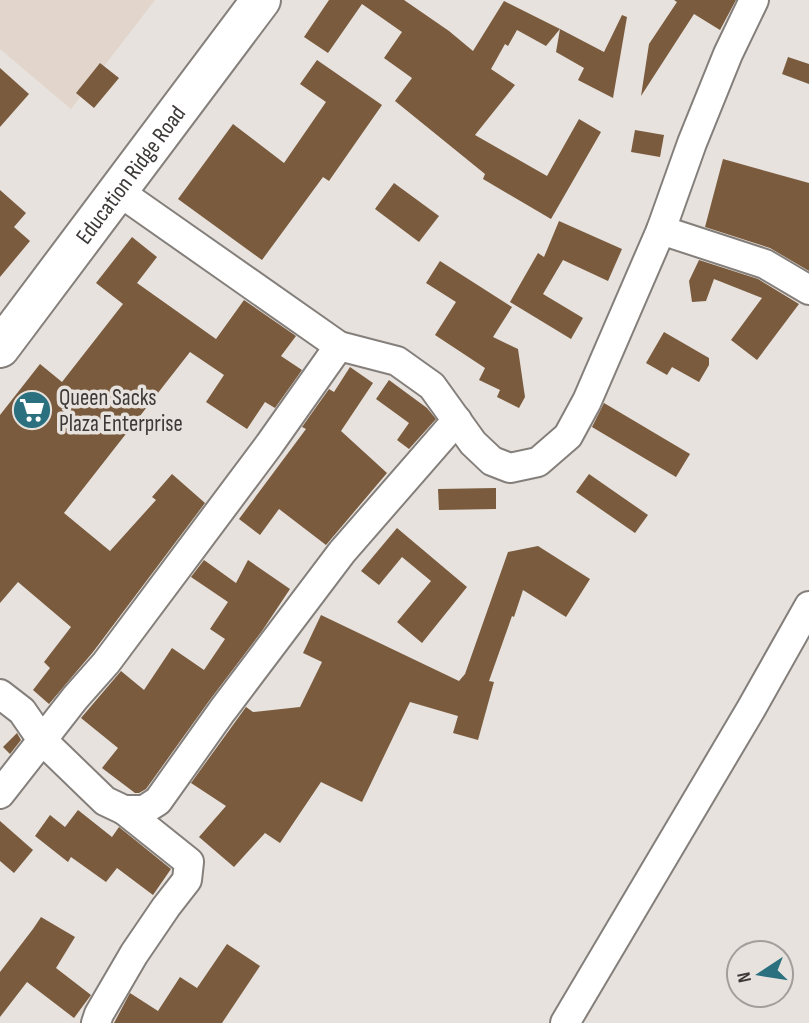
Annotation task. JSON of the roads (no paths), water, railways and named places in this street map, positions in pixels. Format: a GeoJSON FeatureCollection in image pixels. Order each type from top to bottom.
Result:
{"type":"FeatureCollection","features":[{"type":"Feature","properties":{"kind":"main road","name":"Education Ridge Road"},"geometry":{"type":"LineString","coordinates":[[0,348],[261,0]]}},
{"type":"Feature","properties":{"kind":"street"},"geometry":{"type":"LineString","coordinates":[[118,191],[339,346],[397,361],[432,386],[473,443],[492,461],[510,468],[538,462],[568,436],[587,401],[661,230],[728,54],[754,0]]}},
{"type":"Feature","properties":{"kind":"street"},"geometry":{"type":"LineString","coordinates":[[661,230],[765,264],[809,290]]}},
{"type":"Feature","properties":{"kind":"street"},"geometry":{"type":"LineString","coordinates":[[0,794],[114,652],[269,445],[339,346]]}},
{"type":"Feature","properties":{"kind":"street"},"geometry":{"type":"LineString","coordinates":[[124,810],[144,810],[158,801],[342,552],[457,421]]}},
{"type":"Feature","properties":{"kind":"street"},"geometry":{"type":"LineString","coordinates":[[565,1023],[809,606]]}},
{"type":"Feature","properties":{"kind":"street"},"geometry":{"type":"LineString","coordinates":[[0,694],[22,711],[42,740],[105,801],[124,810],[189,862],[187,880],[134,954],[96,1023]]}},
{"type":"Feature","properties":{"kind":"place","name":"Queen Sacks Plaza Enterprise"},"geometry":{"type":"Point","coordinates":[32,410]}}]}
